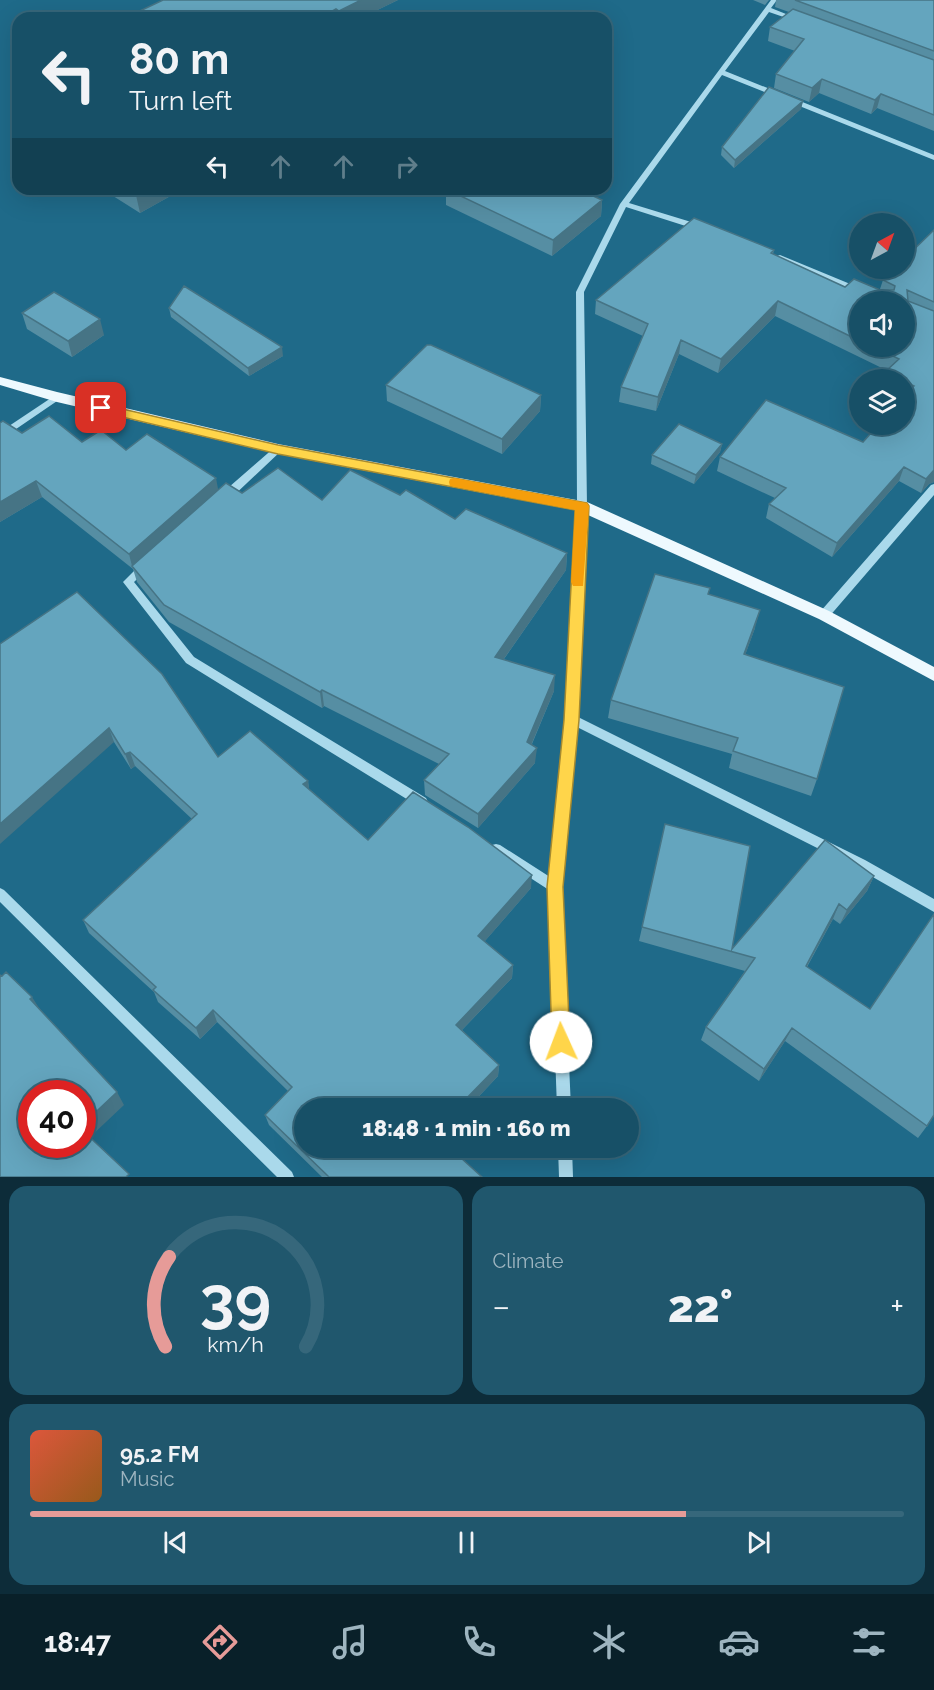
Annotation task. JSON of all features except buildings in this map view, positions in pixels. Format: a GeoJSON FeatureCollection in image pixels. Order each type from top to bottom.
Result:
{"type":"FeatureCollection","features":[{"type":"Feature","properties":{"kind":"main road"},"geometry":{"type":"LineString","coordinates":[[0,381],[57,397],[278,449],[582,506],[824,615],[934,675]]}},
{"type":"Feature","properties":{"kind":"street"},"geometry":{"type":"LineString","coordinates":[[564,1098],[555,887],[572,720],[582,506],[580,292],[624,204],[723,73],[774,0]]}},
{"type":"Feature","properties":{"kind":"street"},"geometry":{"type":"LineString","coordinates":[[767,9],[812,26]]}},
{"type":"Feature","properties":{"kind":"street"},"geometry":{"type":"LineString","coordinates":[[723,73],[934,158]]}},
{"type":"Feature","properties":{"kind":"street"},"geometry":{"type":"LineString","coordinates":[[624,204],[703,229]]}},
{"type":"Feature","properties":{"kind":"street"},"geometry":{"type":"LineString","coordinates":[[770,254],[859,291]]}},
{"type":"Feature","properties":{"kind":"street"},"geometry":{"type":"LineString","coordinates":[[0,437],[57,397]]}},
{"type":"Feature","properties":{"kind":"street"},"geometry":{"type":"LineString","coordinates":[[216,504],[278,449]]}},
{"type":"Feature","properties":{"kind":"street"},"geometry":{"type":"LineString","coordinates":[[824,615],[934,488]]}},
{"type":"Feature","properties":{"kind":"street"},"geometry":{"type":"LineString","coordinates":[[154,559],[128,582],[190,660],[436,811]]}},
{"type":"Feature","properties":{"kind":"street"},"geometry":{"type":"LineString","coordinates":[[572,720],[861,864],[934,906]]}},
{"type":"Feature","properties":{"kind":"street"},"geometry":{"type":"LineString","coordinates":[[486,843],[555,887]]}},
{"type":"Feature","properties":{"kind":"street"},"geometry":{"type":"LineString","coordinates":[[0,894],[287,1177]]}},
{"type":"Feature","properties":{"kind":"street"},"geometry":{"type":"LineString","coordinates":[[565,1158],[566,1177]]}},
{"type":"Feature","properties":{"kind":"slow traffic"},"geometry":{"type":"LineString","coordinates":[[455,482],[582,506],[578,582]]}},
{"type":"Feature","properties":{"kind":"route"},"geometry":{"type":"LineString","coordinates":[[101,408],[278,449],[582,506],[572,720],[555,887],[561,1042]]}}]}
